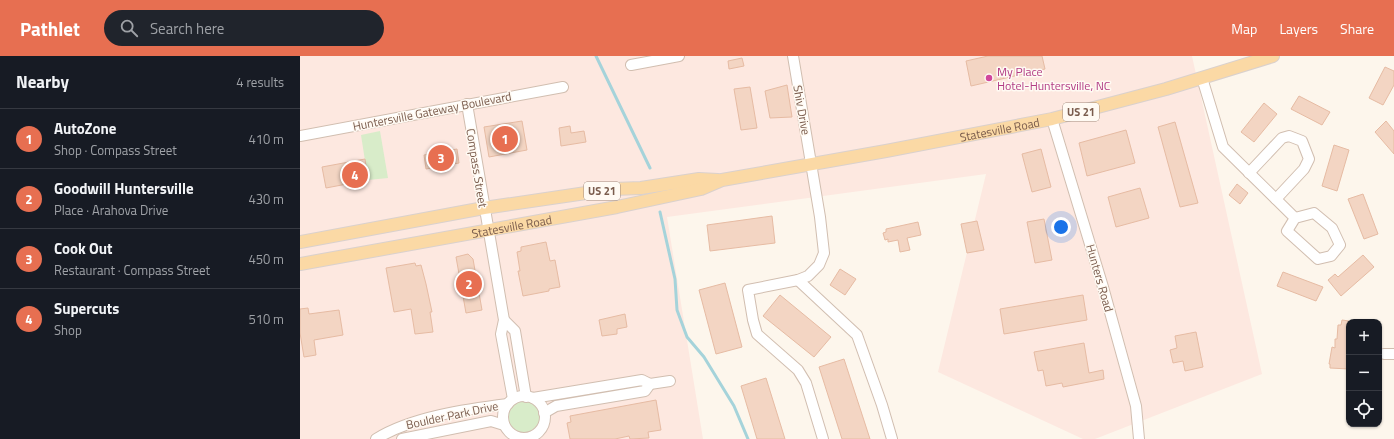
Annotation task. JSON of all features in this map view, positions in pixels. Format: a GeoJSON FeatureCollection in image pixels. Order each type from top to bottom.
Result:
{"type":"FeatureCollection","features":[{"type":"Feature","properties":{"kind":"main road","name":"Statesville Road"},"geometry":{"type":"LineString","coordinates":[[300,242],[484,208],[699,179],[722,180],[1052,119],[1202,78],[1273,56]]}},
{"type":"Feature","properties":{"kind":"main road","name":"Statesville Road"},"geometry":{"type":"LineString","coordinates":[[300,264],[617,207],[701,189],[722,180]]}},
{"type":"Feature","properties":{"kind":"street"},"geometry":{"type":"LineString","coordinates":[[630,65],[679,56]]}},
{"type":"Feature","properties":{"kind":"street","name":"Shiv Drive"},"geometry":{"type":"LineString","coordinates":[[793,56],[812,164],[824,253],[819,265],[808,276],[798,280]]}},
{"type":"Feature","properties":{"kind":"street"},"geometry":{"type":"LineString","coordinates":[[1202,78],[1223,147],[1295,218]]}},
{"type":"Feature","properties":{"kind":"street","name":"Huntersville Gateway Boulevard"},"geometry":{"type":"LineString","coordinates":[[300,136],[563,87]]}},
{"type":"Feature","properties":{"kind":"street","name":"Compass Street"},"geometry":{"type":"LineString","coordinates":[[467,104],[504,320]]}},
{"type":"Feature","properties":{"kind":"street","name":"Hunters Road"},"geometry":{"type":"LineString","coordinates":[[1052,119],[1103,287],[1136,406],[1139,439]]}},
{"type":"Feature","properties":{"kind":"street"},"geometry":{"type":"LineString","coordinates":[[1249,173],[1282,138],[1289,136],[1302,141],[1309,158],[1304,169],[1276,199]]}},
{"type":"Feature","properties":{"kind":"street"},"geometry":{"type":"LineString","coordinates":[[1314,213],[1332,228],[1340,245],[1331,256],[1318,259],[1287,231],[1295,218],[1314,213]]}},
{"type":"Feature","properties":{"kind":"street"},"geometry":{"type":"LineString","coordinates":[[822,439],[806,383],[798,370],[757,334],[748,290],[798,280],[857,335],[882,405],[892,439]]}},
{"type":"Feature","properties":{"kind":"street"},"geometry":{"type":"LineString","coordinates":[[504,320],[515,331],[530,397],[538,402],[544,413],[543,426],[540,431],[527,438],[516,437],[508,431],[504,425],[503,417],[510,402],[502,334],[504,320]]}},
{"type":"Feature","properties":{"kind":"street"},"geometry":{"type":"LineString","coordinates":[[510,402],[530,397],[642,380],[650,384],[670,381]]}},
{"type":"Feature","properties":{"kind":"street"},"geometry":{"type":"LineString","coordinates":[[544,413],[556,406],[645,391],[650,384]]}},
{"type":"Feature","properties":{"kind":"street","name":"Boulder Park Drive"},"geometry":{"type":"LineString","coordinates":[[376,439],[399,427],[420,420],[510,402]]}},
{"type":"Feature","properties":{"kind":"street","name":"Boulder Park Drive"},"geometry":{"type":"LineString","coordinates":[[402,439],[491,421],[504,425]]}},
{"type":"Feature","properties":{"kind":"shaded area"},"geometry":{"type":"Polygon","coordinates":[[[300,56],[1192,56],[1262,374],[1095,439],[1083,439],[938,372],[986,174],[667,217],[703,439],[300,439],[300,56]]]}},
{"type":"Feature","properties":{"kind":"green space"},"geometry":{"type":"Polygon","coordinates":[[[380,131],[388,178],[368,180],[361,135],[380,131]]]}},
{"type":"Feature","properties":{"kind":"green space"},"geometry":{"type":"Polygon","coordinates":[[[524,397],[539,403],[545,418],[539,433],[524,439],[509,433],[503,418],[509,403],[524,397]]]}},
{"type":"Feature","properties":{"kind":"building","name":"My Place Hotel-Huntersville, NC"},"geometry":{"type":"Polygon","coordinates":[[[988,56],[1042,56],[1045,69],[971,86],[966,61],[988,56]]]}},
{"type":"Feature","properties":{"kind":"building"},"geometry":{"type":"Polygon","coordinates":[[[742,58],[744,66],[729,69],[728,61],[742,58]]]}},
{"type":"Feature","properties":{"kind":"building"},"geometry":{"type":"Polygon","coordinates":[[[1385,67],[1394,71],[1394,85],[1383,105],[1369,98],[1385,67]]]}},
{"type":"Feature","properties":{"kind":"building"},"geometry":{"type":"Polygon","coordinates":[[[787,85],[792,117],[770,118],[765,91],[787,85]]]}},
{"type":"Feature","properties":{"kind":"building"},"geometry":{"type":"Polygon","coordinates":[[[750,87],[757,128],[741,130],[734,89],[750,87]]]}},
{"type":"Feature","properties":{"kind":"building"},"geometry":{"type":"Polygon","coordinates":[[[1299,96],[1330,112],[1322,125],[1291,109],[1299,96]]]}},
{"type":"Feature","properties":{"kind":"building"},"geometry":{"type":"Polygon","coordinates":[[[1264,103],[1277,114],[1254,142],[1241,132],[1264,103]]]}},
{"type":"Feature","properties":{"kind":"building"},"geometry":{"type":"Polygon","coordinates":[[[522,121],[527,150],[489,157],[484,127],[522,121]]]}},
{"type":"Feature","properties":{"kind":"building"},"geometry":{"type":"Polygon","coordinates":[[[1386,121],[1394,131],[1394,154],[1375,132],[1386,121]]]}},
{"type":"Feature","properties":{"kind":"building"},"geometry":{"type":"Polygon","coordinates":[[[1175,122],[1198,203],[1180,207],[1158,127],[1175,122]]]}},
{"type":"Feature","properties":{"kind":"building"},"geometry":{"type":"Polygon","coordinates":[[[570,126],[571,133],[584,131],[586,142],[561,146],[559,128],[570,126]]]}},
{"type":"Feature","properties":{"kind":"building"},"geometry":{"type":"Polygon","coordinates":[[[1126,130],[1135,163],[1087,176],[1079,143],[1126,130]]]}},
{"type":"Feature","properties":{"kind":"building"},"geometry":{"type":"Polygon","coordinates":[[[1334,145],[1349,150],[1337,191],[1322,186],[1334,145]]]}},
{"type":"Feature","properties":{"kind":"building"},"geometry":{"type":"Polygon","coordinates":[[[457,149],[459,163],[426,169],[424,155],[457,149]]]}},
{"type":"Feature","properties":{"kind":"building"},"geometry":{"type":"Polygon","coordinates":[[[1041,149],[1051,187],[1032,192],[1022,154],[1041,149]]]}},
{"type":"Feature","properties":{"kind":"building"},"geometry":{"type":"Polygon","coordinates":[[[365,159],[368,180],[326,188],[322,167],[365,159]]]}},
{"type":"Feature","properties":{"kind":"building"},"geometry":{"type":"Polygon","coordinates":[[[1237,184],[1248,193],[1240,204],[1229,195],[1237,184]]]}},
{"type":"Feature","properties":{"kind":"building"},"geometry":{"type":"Polygon","coordinates":[[[1140,188],[1149,218],[1116,227],[1108,197],[1140,188]]]}},
{"type":"Feature","properties":{"kind":"building"},"geometry":{"type":"Polygon","coordinates":[[[1363,194],[1378,234],[1364,239],[1348,199],[1363,194]]]}},
{"type":"Feature","properties":{"kind":"building"},"geometry":{"type":"Polygon","coordinates":[[[772,216],[775,243],[710,251],[707,225],[772,216]]]}},
{"type":"Feature","properties":{"kind":"building"},"geometry":{"type":"Polygon","coordinates":[[[1044,219],[1052,260],[1035,263],[1027,222],[1044,219]]]}},
{"type":"Feature","properties":{"kind":"building"},"geometry":{"type":"Polygon","coordinates":[[[977,221],[984,250],[967,253],[961,224],[977,221]]]}},
{"type":"Feature","properties":{"kind":"building"},"geometry":{"type":"Polygon","coordinates":[[[918,222],[921,235],[907,238],[910,250],[900,252],[898,240],[888,242],[888,239],[885,240],[883,233],[886,232],[886,229],[918,222]]]}},
{"type":"Feature","properties":{"kind":"building"},"geometry":{"type":"Polygon","coordinates":[[[546,242],[550,261],[555,260],[560,287],[549,289],[549,291],[523,296],[518,271],[520,271],[517,252],[521,251],[521,247],[546,242]]]}},
{"type":"Feature","properties":{"kind":"building"},"geometry":{"type":"Polygon","coordinates":[[[468,254],[473,259],[482,310],[466,313],[456,257],[468,254]]]}},
{"type":"Feature","properties":{"kind":"building"},"geometry":{"type":"Polygon","coordinates":[[[1363,255],[1374,267],[1341,296],[1328,280],[1335,274],[1338,277],[1363,255]]]}},
{"type":"Feature","properties":{"kind":"building"},"geometry":{"type":"Polygon","coordinates":[[[415,263],[416,266],[421,265],[426,284],[432,312],[430,312],[433,332],[415,334],[411,309],[394,312],[386,268],[415,263]]]}},
{"type":"Feature","properties":{"kind":"building"},"geometry":{"type":"Polygon","coordinates":[[[840,269],[856,279],[845,295],[830,285],[840,269]]]}},
{"type":"Feature","properties":{"kind":"building"},"geometry":{"type":"Polygon","coordinates":[[[1283,272],[1323,287],[1316,301],[1277,286],[1283,272]]]}},
{"type":"Feature","properties":{"kind":"building"},"geometry":{"type":"Polygon","coordinates":[[[725,283],[742,347],[716,354],[699,290],[725,283]]]}},
{"type":"Feature","properties":{"kind":"building"},"geometry":{"type":"Polygon","coordinates":[[[780,295],[831,337],[814,357],[763,316],[780,295]]]}},
{"type":"Feature","properties":{"kind":"building"},"geometry":{"type":"Polygon","coordinates":[[[1083,295],[1087,320],[1004,334],[1000,309],[1083,295]]]}},
{"type":"Feature","properties":{"kind":"building"},"geometry":{"type":"Polygon","coordinates":[[[308,308],[309,314],[339,310],[343,335],[314,340],[316,355],[304,357],[300,333],[300,309],[308,308]]]}},
{"type":"Feature","properties":{"kind":"building"},"geometry":{"type":"Polygon","coordinates":[[[625,314],[627,327],[617,329],[617,334],[602,336],[599,320],[625,314]]]}},
{"type":"Feature","properties":{"kind":"building"},"geometry":{"type":"Polygon","coordinates":[[[1342,320],[1346,321],[1346,369],[1330,368],[1329,364],[1332,347],[1335,348],[1338,325],[1341,325],[1342,320]]]}},
{"type":"Feature","properties":{"kind":"building"},"geometry":{"type":"Polygon","coordinates":[[[1196,332],[1203,367],[1185,371],[1183,361],[1173,363],[1170,350],[1177,348],[1175,336],[1196,332]]]}},
{"type":"Feature","properties":{"kind":"building"},"geometry":{"type":"Polygon","coordinates":[[[1084,343],[1089,373],[1103,370],[1104,379],[1063,387],[1062,383],[1046,386],[1043,370],[1038,371],[1034,352],[1084,343]]]}},
{"type":"Feature","properties":{"kind":"building"},"geometry":{"type":"Polygon","coordinates":[[[844,359],[870,439],[842,439],[819,367],[844,359]]]}},
{"type":"Feature","properties":{"kind":"building"},"geometry":{"type":"Polygon","coordinates":[[[766,378],[785,439],[757,439],[741,386],[766,378]]]}},
{"type":"Feature","properties":{"kind":"building"},"geometry":{"type":"Polygon","coordinates":[[[656,400],[661,430],[648,432],[649,438],[630,439],[629,436],[615,439],[570,439],[567,423],[571,422],[570,416],[656,400]]]}},
{"type":"Feature","properties":{"kind":"waterway"},"geometry":{"type":"LineString","coordinates":[[596,56],[650,168]]}},
{"type":"Feature","properties":{"kind":"waterway"},"geometry":{"type":"LineString","coordinates":[[660,212],[675,279],[677,310],[687,337],[704,357],[734,406],[748,439]]}},
{"type":"Feature","properties":{"kind":"place","name":"My Place Hotel-Huntersville, NC"},"geometry":{"type":"Point","coordinates":[989,78]}},
{"type":"Feature","properties":{"kind":"place","name":"AutoZone"},"geometry":{"type":"Point","coordinates":[505,139]}},
{"type":"Feature","properties":{"kind":"place","name":"Cook Out"},"geometry":{"type":"Point","coordinates":[441,158]}},
{"type":"Feature","properties":{"kind":"place","name":"Supercuts"},"geometry":{"type":"Point","coordinates":[355,175]}},
{"type":"Feature","properties":{"kind":"place","name":"Goodwill Huntersville"},"geometry":{"type":"Point","coordinates":[469,284]}}]}
